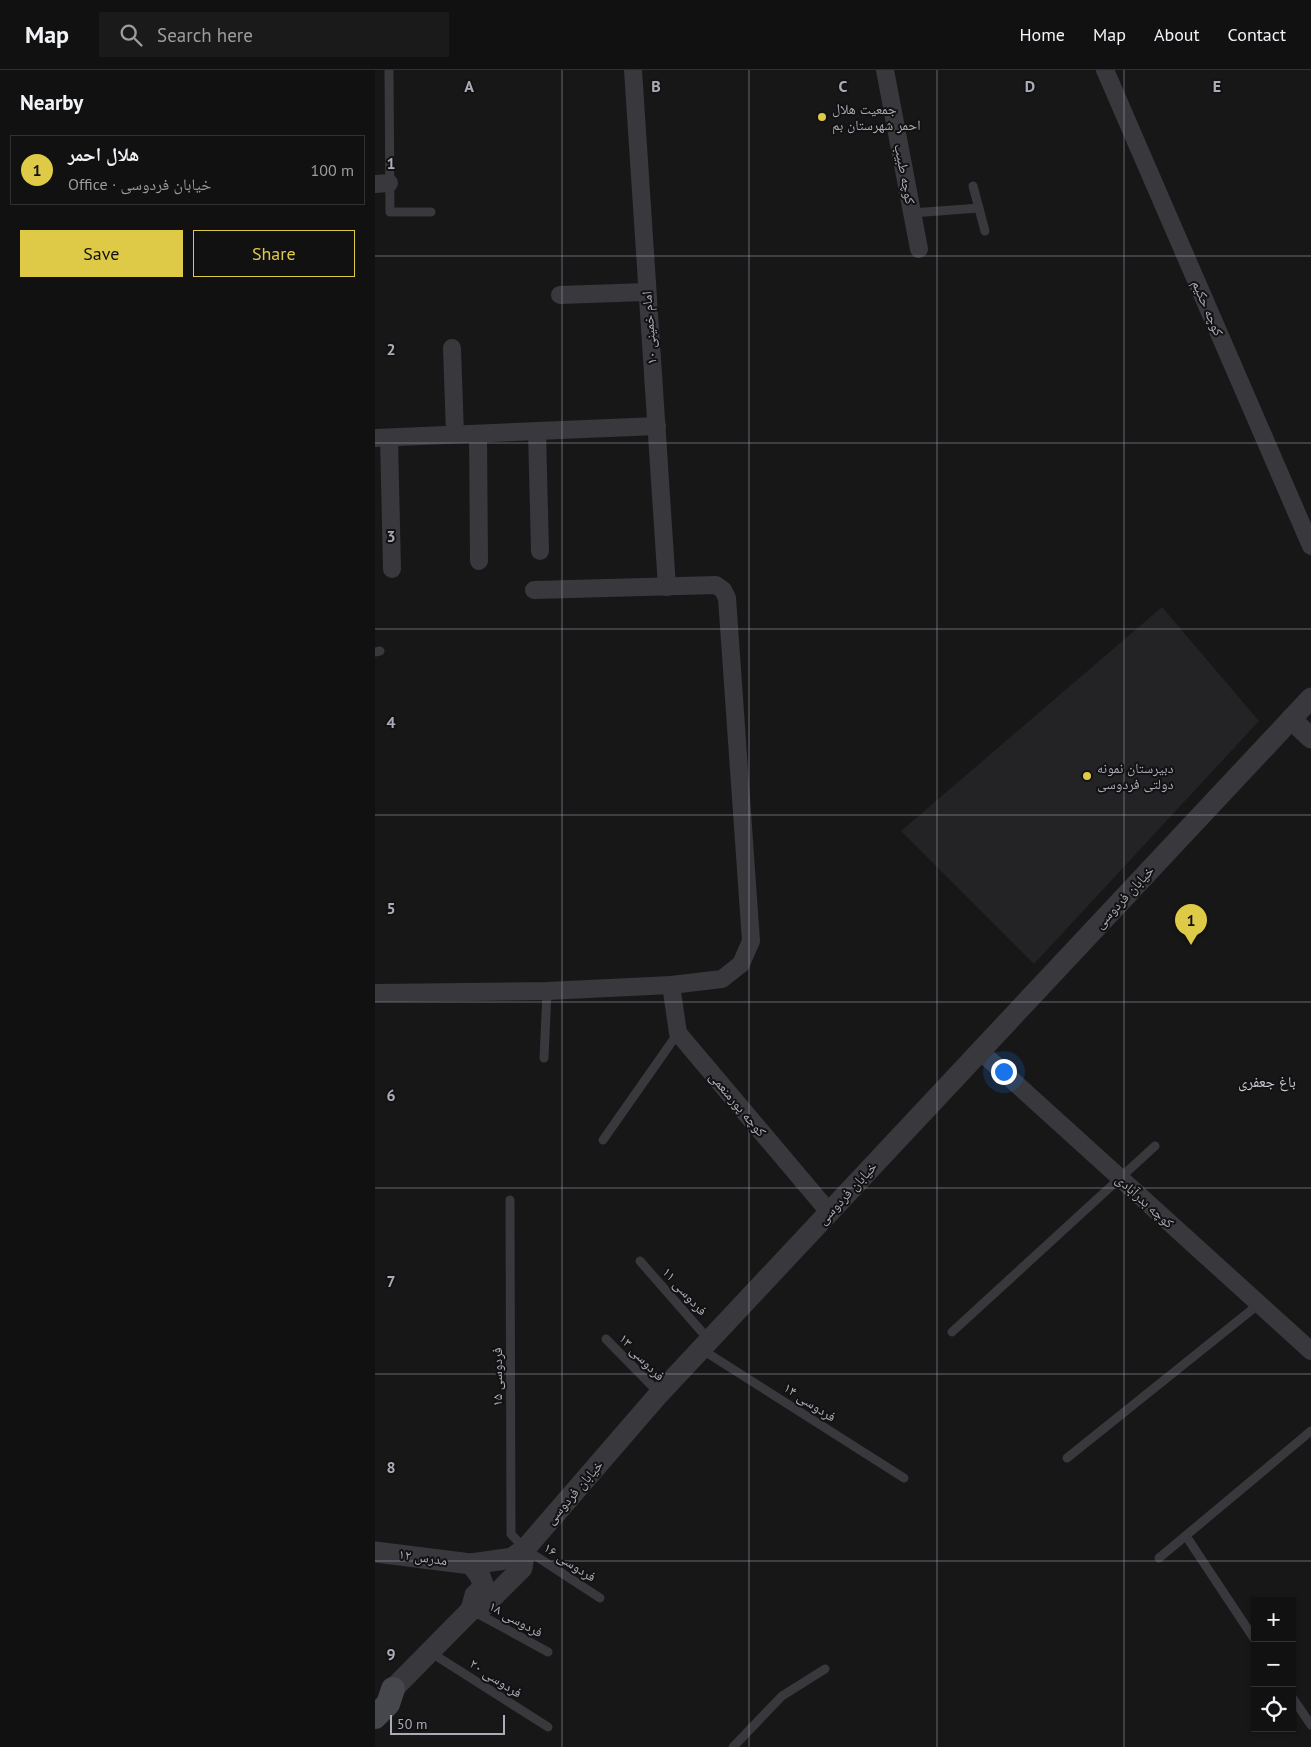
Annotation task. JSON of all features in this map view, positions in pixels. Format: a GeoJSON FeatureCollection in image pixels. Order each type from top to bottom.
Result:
{"type":"FeatureCollection","features":[{"type":"Feature","properties":{"kind":"main road"},"geometry":{"type":"LineString","coordinates":[[375,1717],[388,1704],[384,1693]]}},
{"type":"Feature","properties":{"kind":"street","name":"امام خمینی ۱۰"},"geometry":{"type":"LineString","coordinates":[[633,70],[646,292],[667,587]]}},
{"type":"Feature","properties":{"kind":"street","name":"کوچه طبیب"},"geometry":{"type":"LineString","coordinates":[[885,70],[919,249]]}},
{"type":"Feature","properties":{"kind":"street","name":"کوچه حکیم"},"geometry":{"type":"LineString","coordinates":[[1105,70],[1311,546]]}},
{"type":"Feature","properties":{"kind":"street"},"geometry":{"type":"LineString","coordinates":[[560,295],[646,292]]}},
{"type":"Feature","properties":{"kind":"street"},"geometry":{"type":"LineString","coordinates":[[452,348],[455,434]]}},
{"type":"Feature","properties":{"kind":"street"},"geometry":{"type":"LineString","coordinates":[[393,569],[382,438],[657,426]]}},
{"type":"Feature","properties":{"kind":"street"},"geometry":{"type":"LineString","coordinates":[[537,431],[540,551]]}},
{"type":"Feature","properties":{"kind":"street"},"geometry":{"type":"LineString","coordinates":[[478,434],[479,561]]}},
{"type":"Feature","properties":{"kind":"street"},"geometry":{"type":"LineString","coordinates":[[375,993],[547,990],[671,985],[722,979],[741,964],[751,941],[727,598],[716,585],[534,590]]}},
{"type":"Feature","properties":{"kind":"street","name":"خیابان فردوسی"},"geometry":{"type":"LineString","coordinates":[[384,1693],[471,1610],[485,1605],[521,1568],[525,1549],[659,1394],[1311,698]]}},
{"type":"Feature","properties":{"kind":"street"},"geometry":{"type":"LineString","coordinates":[[1291,719],[1311,738]]}},
{"type":"Feature","properties":{"kind":"street"},"geometry":{"type":"LineString","coordinates":[[671,985],[678,1033]]}},
{"type":"Feature","properties":{"kind":"street","name":"کوچه پورمنعمی"},"geometry":{"type":"LineString","coordinates":[[678,1033],[829,1212]]}},
{"type":"Feature","properties":{"kind":"street","name":"کوچه بدرآبادی"},"geometry":{"type":"LineString","coordinates":[[980,1051],[1311,1351]]}},
{"type":"Feature","properties":{"kind":"street","name":"مدرس ۱۲"},"geometry":{"type":"LineString","coordinates":[[375,1552],[471,1564],[512,1558],[525,1549]]}},
{"type":"Feature","properties":{"kind":"street"},"geometry":{"type":"LineString","coordinates":[[471,1564],[480,1576],[484,1586],[475,1595],[471,1610]]}},
{"type":"Feature","properties":{"kind":"lane"},"geometry":{"type":"LineString","coordinates":[[389,70],[382,184],[391,212],[431,212]]}},
{"type":"Feature","properties":{"kind":"lane"},"geometry":{"type":"LineString","coordinates":[[973,186],[985,231]]}},
{"type":"Feature","properties":{"kind":"lane"},"geometry":{"type":"LineString","coordinates":[[912,213],[979,208]]}},
{"type":"Feature","properties":{"kind":"lane"},"geometry":{"type":"LineString","coordinates":[[544,1058],[547,990]]}},
{"type":"Feature","properties":{"kind":"lane"},"geometry":{"type":"LineString","coordinates":[[603,1140],[678,1033]]}},
{"type":"Feature","properties":{"kind":"lane"},"geometry":{"type":"LineString","coordinates":[[952,1332],[1155,1146]]}},
{"type":"Feature","properties":{"kind":"lane","name":"فردوسی ۱۵"},"geometry":{"type":"LineString","coordinates":[[510,1200],[511,1534],[525,1549]]}},
{"type":"Feature","properties":{"kind":"lane","name":"فردوسی ۱۱"},"geometry":{"type":"LineString","coordinates":[[640,1261],[705,1344]]}},
{"type":"Feature","properties":{"kind":"lane"},"geometry":{"type":"LineString","coordinates":[[1067,1458],[1259,1304]]}},
{"type":"Feature","properties":{"kind":"lane","name":"فردوسی ۱۳"},"geometry":{"type":"LineString","coordinates":[[606,1339],[659,1394]]}},
{"type":"Feature","properties":{"kind":"lane","name":"فردوسی ۱۴"},"geometry":{"type":"LineString","coordinates":[[705,1344],[904,1478]]}},
{"type":"Feature","properties":{"kind":"lane"},"geometry":{"type":"LineString","coordinates":[[1159,1558],[1311,1431]]}},
{"type":"Feature","properties":{"kind":"lane"},"geometry":{"type":"LineString","coordinates":[[1186,1536],[1251,1634]]}},
{"type":"Feature","properties":{"kind":"lane","name":"فردوسی ۱۶"},"geometry":{"type":"LineString","coordinates":[[525,1549],[600,1598]]}},
{"type":"Feature","properties":{"kind":"lane","name":"فردوسی ۱۸"},"geometry":{"type":"LineString","coordinates":[[471,1610],[548,1652]]}},
{"type":"Feature","properties":{"kind":"lane","name":"فردوسی ۲۰"},"geometry":{"type":"LineString","coordinates":[[429,1652],[548,1727]]}},
{"type":"Feature","properties":{"kind":"lane"},"geometry":{"type":"LineString","coordinates":[[733,1747],[782,1696],[825,1669]]}},
{"type":"Feature","properties":{"kind":"lane"},"geometry":{"type":"LineString","coordinates":[[1296,1703],[1311,1725]]}},
{"type":"Feature","properties":{"kind":"shaded area","name":"دبیرستان نمونه دولتی فردوسی"},"geometry":{"type":"Polygon","coordinates":[[[1162,607],[1259,721],[1034,964],[901,831],[1162,607]]]}},
{"type":"Feature","properties":{"kind":"place","name":"جمعیت هلال احمر شهرستان بم"},"geometry":{"type":"Point","coordinates":[822,117]}},
{"type":"Feature","properties":{"kind":"place","name":"دبیرستان نمونه دولتی فردوسی"},"geometry":{"type":"Point","coordinates":[1087,776]}},
{"type":"Feature","properties":{"kind":"place","name":"هلال احمر"},"geometry":{"type":"Point","coordinates":[1191,945]}},
{"type":"Feature","properties":{"kind":"district","name":"باغ جعفری"},"geometry":{"type":"Point","coordinates":[1267,1081]}}]}
